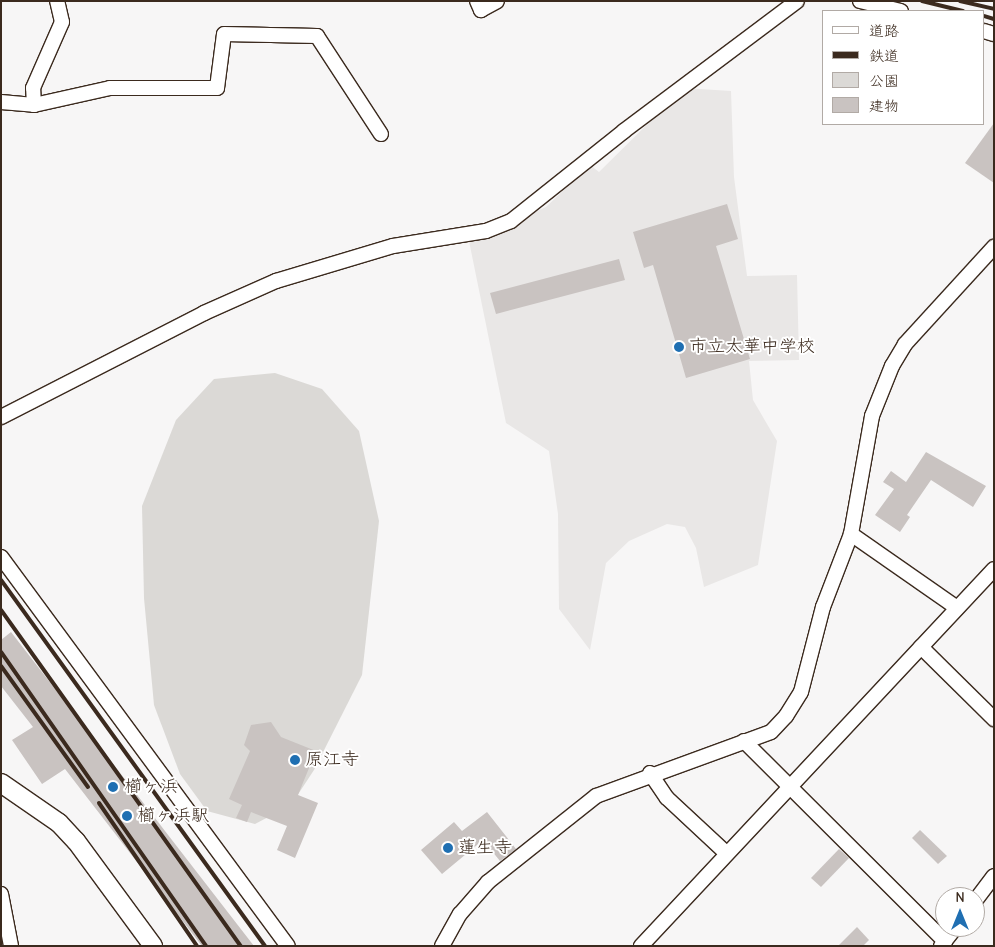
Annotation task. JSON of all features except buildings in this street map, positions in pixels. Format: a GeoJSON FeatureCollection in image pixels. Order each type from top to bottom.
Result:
{"type":"FeatureCollection","features":[{"type":"Feature","properties":{"kind":"main road"},"geometry":{"type":"LineString","coordinates":[[1,783],[59,823],[76,841],[153,946]]}},
{"type":"Feature","properties":{"kind":"street"},"geometry":{"type":"LineString","coordinates":[[34,106],[33,88],[62,22],[57,1]]}},
{"type":"Feature","properties":{"kind":"street"},"geometry":{"type":"LineString","coordinates":[[477,1],[481,10],[497,1]]}},
{"type":"Feature","properties":{"kind":"street"},"geometry":{"type":"LineString","coordinates":[[1,417],[204,312],[276,281],[393,246],[486,231],[511,221],[624,130],[797,1]]}},
{"type":"Feature","properties":{"kind":"street"},"geometry":{"type":"LineString","coordinates":[[860,1],[897,10]]}},
{"type":"Feature","properties":{"kind":"street"},"geometry":{"type":"LineString","coordinates":[[1,102],[34,106],[110,88],[217,88],[224,34],[317,36],[381,134]]}},
{"type":"Feature","properties":{"kind":"street"},"geometry":{"type":"LineString","coordinates":[[442,946],[460,914],[488,882],[596,796],[650,773],[771,732],[786,716],[801,692],[823,607],[851,534],[872,416],[892,366],[905,344],[994,247]]}},
{"type":"Feature","properties":{"kind":"street"},"geometry":{"type":"LineString","coordinates":[[851,534],[957,608]]}},
{"type":"Feature","properties":{"kind":"street"},"geometry":{"type":"LineString","coordinates":[[1,557],[288,946]]}},
{"type":"Feature","properties":{"kind":"street"},"geometry":{"type":"LineString","coordinates":[[641,946],[726,853],[791,788],[994,569]]}},
{"type":"Feature","properties":{"kind":"street"},"geometry":{"type":"LineString","coordinates":[[921,647],[994,719]]}},
{"type":"Feature","properties":{"kind":"street"},"geometry":{"type":"LineString","coordinates":[[744,742],[943,943]]}},
{"type":"Feature","properties":{"kind":"street"},"geometry":{"type":"LineString","coordinates":[[650,773],[667,798],[726,853]]}},
{"type":"Feature","properties":{"kind":"street"},"geometry":{"type":"LineString","coordinates":[[985,888],[994,876]]}},
{"type":"Feature","properties":{"kind":"street"},"geometry":{"type":"LineString","coordinates":[[1,894],[11,946]]}},
{"type":"Feature","properties":{"kind":"shaded area"},"geometry":{"type":"Polygon","coordinates":[[[684,88],[731,91],[734,177],[747,276],[797,275],[799,360],[749,361],[753,400],[777,441],[758,565],[704,587],[696,548],[685,527],[667,524],[629,541],[606,563],[590,650],[559,609],[558,514],[549,451],[506,423],[469,241],[546,207],[590,165],[599,172],[684,88]]]}},
{"type":"Feature","properties":{"kind":"green space"},"geometry":{"type":"Polygon","coordinates":[[[275,373],[322,389],[359,431],[379,521],[362,675],[314,770],[291,805],[255,824],[207,811],[180,774],[154,705],[144,598],[142,506],[176,420],[214,379],[275,373]]]}},
{"type":"Feature","properties":{"kind":"railway"},"geometry":{"type":"LineString","coordinates":[[922,1],[959,10]]}},
{"type":"Feature","properties":{"kind":"railway"},"geometry":{"type":"LineString","coordinates":[[960,1],[994,9]]}},
{"type":"Feature","properties":{"kind":"railway"},"geometry":{"type":"LineString","coordinates":[[985,16],[994,19]]}},
{"type":"Feature","properties":{"kind":"railway"},"geometry":{"type":"LineString","coordinates":[[1,580],[265,946]]}},
{"type":"Feature","properties":{"kind":"railway"},"geometry":{"type":"LineString","coordinates":[[1,610],[241,946]]}},
{"type":"Feature","properties":{"kind":"railway"},"geometry":{"type":"LineString","coordinates":[[1,652],[206,946]]}},
{"type":"Feature","properties":{"kind":"railway"},"geometry":{"type":"LineString","coordinates":[[1,666],[88,787]]}},
{"type":"Feature","properties":{"kind":"railway"},"geometry":{"type":"LineString","coordinates":[[99,803],[197,946]]}},
{"type":"Feature","properties":{"kind":"place","name":"市立太華中学校"},"geometry":{"type":"Point","coordinates":[679,347]}},
{"type":"Feature","properties":{"kind":"place","name":"原江寺"},"geometry":{"type":"Point","coordinates":[295,760]}},
{"type":"Feature","properties":{"kind":"place","name":"櫛ヶ浜"},"geometry":{"type":"Point","coordinates":[113,787]}},
{"type":"Feature","properties":{"kind":"place","name":"櫛ヶ浜駅"},"geometry":{"type":"Point","coordinates":[127,816]}},
{"type":"Feature","properties":{"kind":"place","name":"蓮生寺"},"geometry":{"type":"Point","coordinates":[448,848]}}]}
